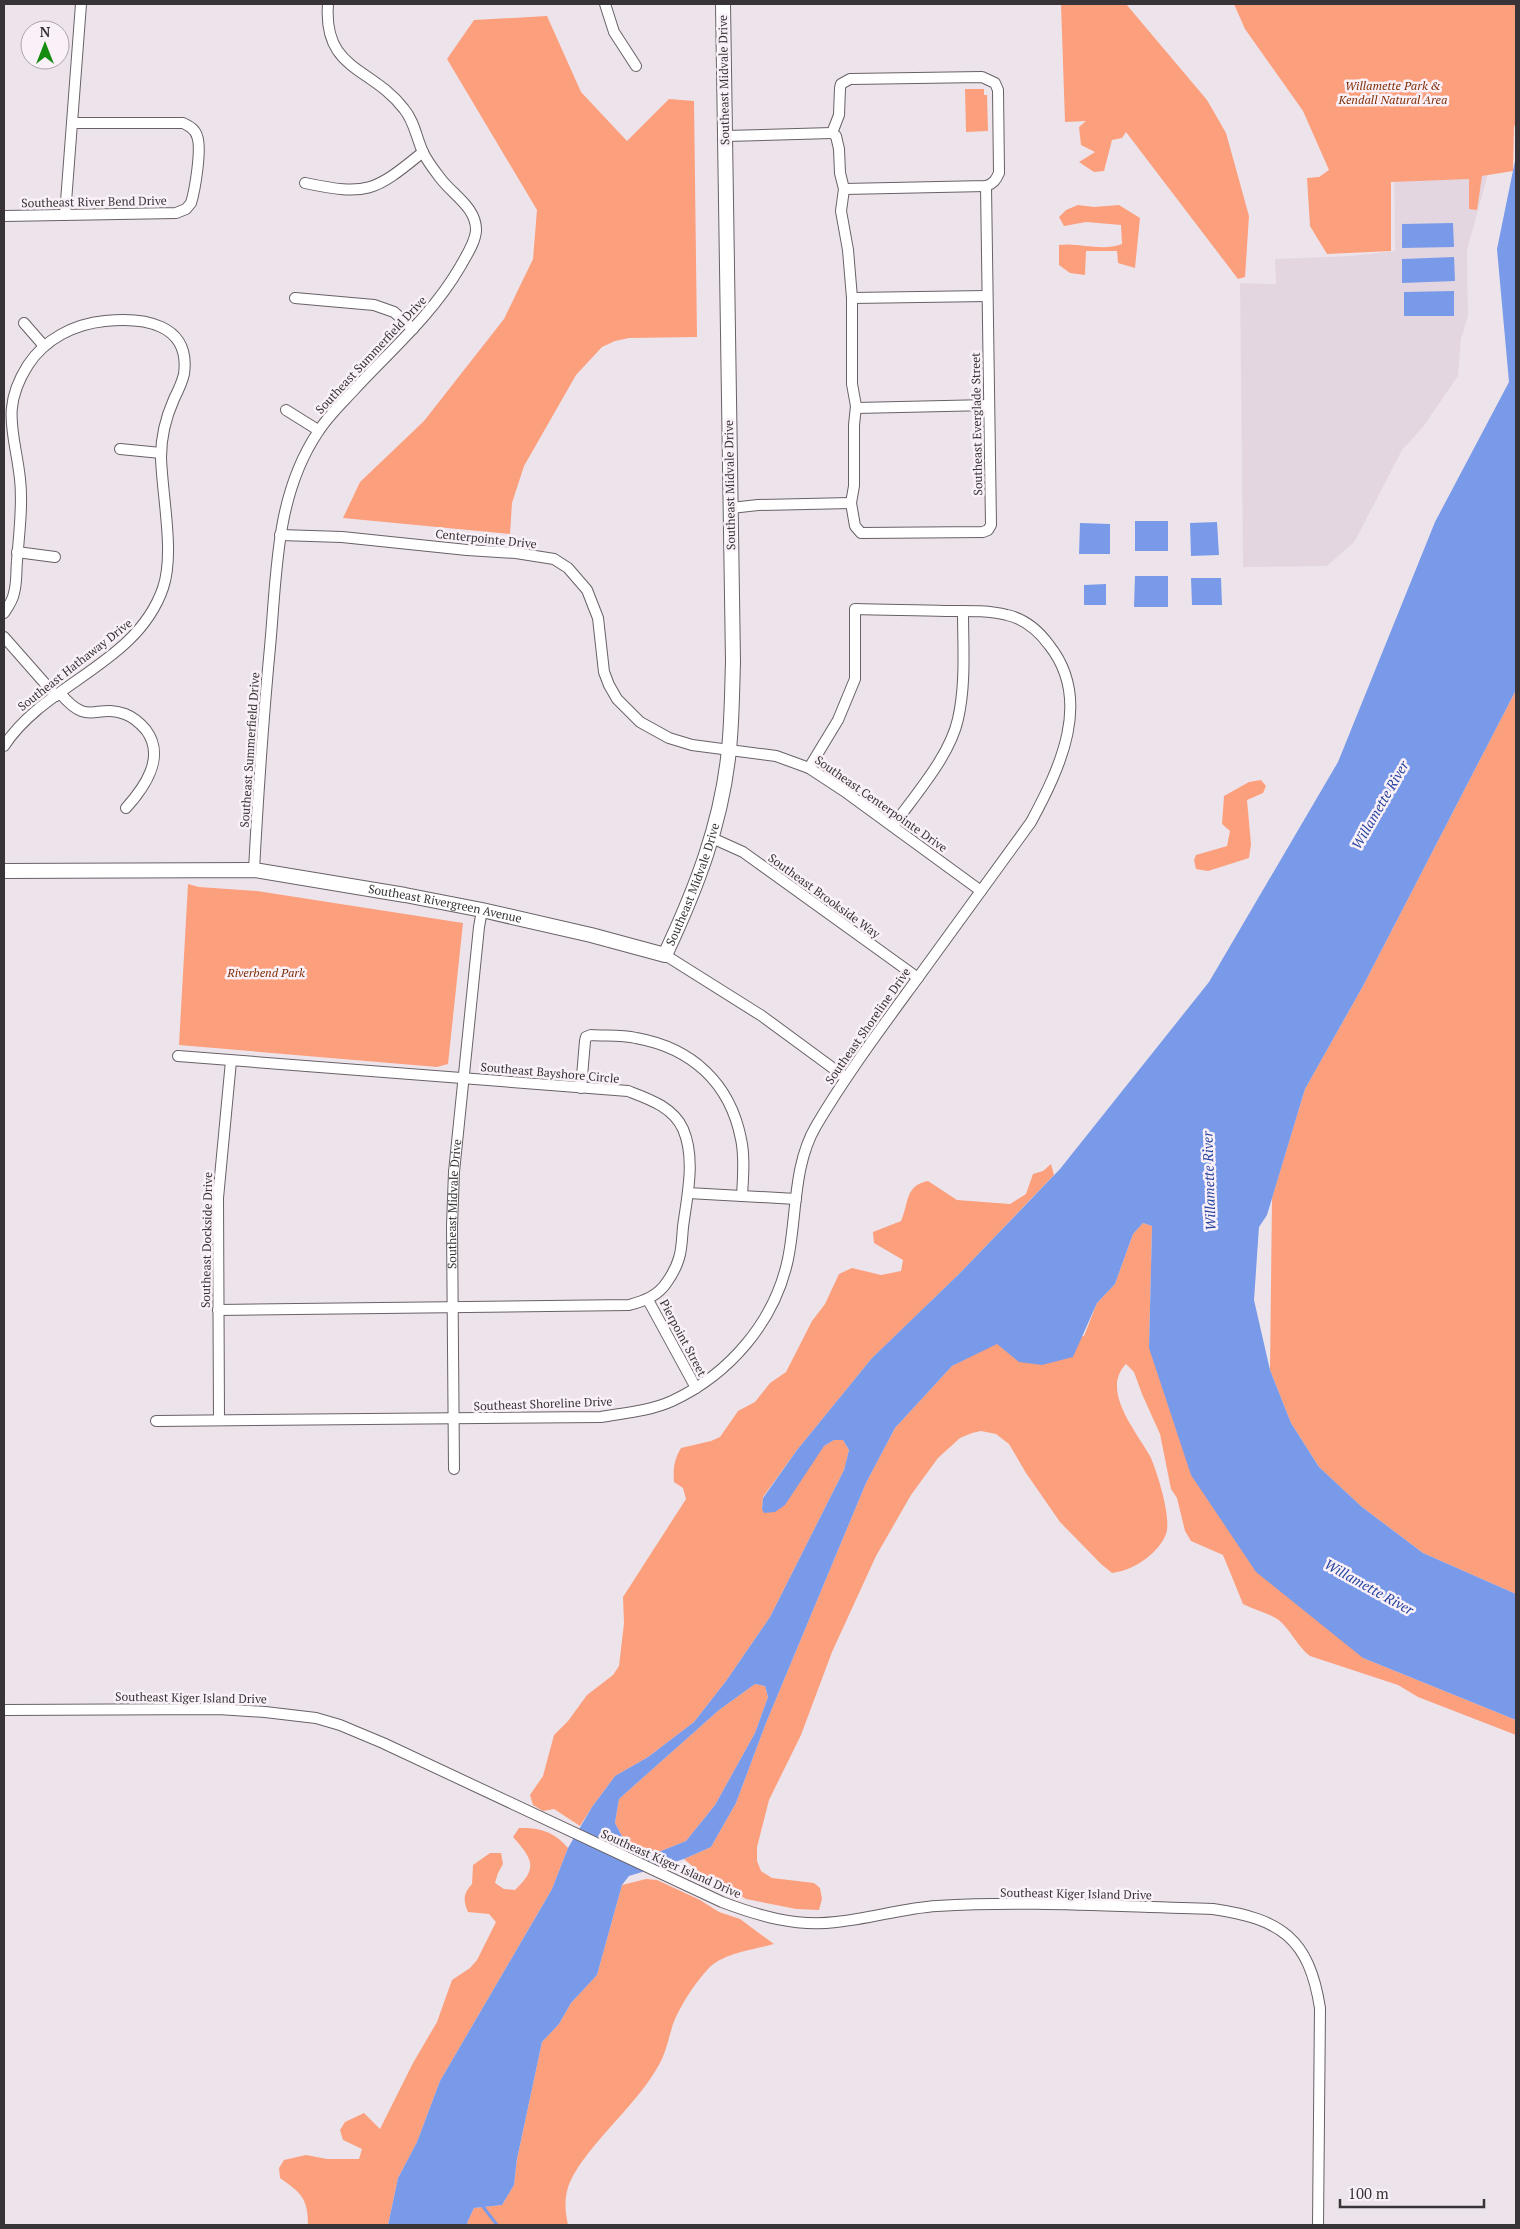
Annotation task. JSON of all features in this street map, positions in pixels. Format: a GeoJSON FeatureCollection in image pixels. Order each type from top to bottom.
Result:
{"type":"FeatureCollection","features":[{"type":"Feature","properties":{"kind":"street"},"geometry":{"type":"LineString","coordinates":[[65,215],[81,4]]}},
{"type":"Feature","properties":{"kind":"street","name":"Southeast Summerfield Drive"},"geometry":{"type":"LineString","coordinates":[[254,870],[261,746],[280,535],[284,510],[299,464],[318,430],[348,396],[428,314],[451,283],[468,253],[476,232],[475,222],[469,208],[441,179],[423,152],[416,129],[405,110],[391,94],[353,68],[337,52],[328,30],[328,4]]}},
{"type":"Feature","properties":{"kind":"street"},"geometry":{"type":"LineString","coordinates":[[605,4],[614,32],[636,66]]}},
{"type":"Feature","properties":{"kind":"street","name":"Southeast Midvale Drive"},"geometry":{"type":"LineString","coordinates":[[665,955],[702,872],[712,838],[729,750],[733,662],[723,4]]}},
{"type":"Feature","properties":{"kind":"street"},"geometry":{"type":"LineString","coordinates":[[832,133],[839,115],[840,88],[842,84],[850,79],[982,77],[989,79],[998,90],[999,173],[996,180],[986,186],[844,189]]}},
{"type":"Feature","properties":{"kind":"street","name":"Southeast River Bend Drive"},"geometry":{"type":"LineString","coordinates":[[4,216],[180,212],[186,209],[193,198],[198,150],[195,131],[183,123],[72,123]]}},
{"type":"Feature","properties":{"kind":"street"},"geometry":{"type":"LineString","coordinates":[[726,136],[832,133]]}},
{"type":"Feature","properties":{"kind":"street"},"geometry":{"type":"LineString","coordinates":[[731,508],[758,505],[851,503],[854,486],[854,425],[856,408],[852,384],[852,298],[848,250],[841,211],[844,189],[840,173],[839,144],[832,133]]}},
{"type":"Feature","properties":{"kind":"street"},"geometry":{"type":"LineString","coordinates":[[305,183],[341,190],[375,187],[395,175],[423,152]]}},
{"type":"Feature","properties":{"kind":"street","name":"Southeast Everglade Street"},"geometry":{"type":"LineString","coordinates":[[851,503],[857,531],[861,533],[988,530],[990,525],[986,186]]}},
{"type":"Feature","properties":{"kind":"street"},"geometry":{"type":"LineString","coordinates":[[852,298],[988,296]]}},
{"type":"Feature","properties":{"kind":"street"},"geometry":{"type":"LineString","coordinates":[[295,298],[374,305],[394,312],[414,328]]}},
{"type":"Feature","properties":{"kind":"street","name":"Southeast Hathaway Drive"},"geometry":{"type":"LineString","coordinates":[[4,613],[14,593],[18,552],[20,483],[10,429],[11,408],[20,380],[28,364],[44,346],[71,330],[93,322],[133,319],[148,321],[166,329],[174,338],[182,353],[184,374],[168,416],[161,453],[168,557],[164,586],[149,618],[134,638],[25,721],[4,746]]}},
{"type":"Feature","properties":{"kind":"street"},"geometry":{"type":"LineString","coordinates":[[24,323],[44,346]]}},
{"type":"Feature","properties":{"kind":"street"},"geometry":{"type":"LineString","coordinates":[[856,408],[989,405]]}},
{"type":"Feature","properties":{"kind":"street"},"geometry":{"type":"LineString","coordinates":[[286,410],[318,430]]}},
{"type":"Feature","properties":{"kind":"street"},"geometry":{"type":"LineString","coordinates":[[120,449],[161,453]]}},
{"type":"Feature","properties":{"kind":"street","name":"Centerpointe Drive"},"geometry":{"type":"LineString","coordinates":[[280,535],[342,537],[516,553],[554,559],[568,568],[593,602],[598,618],[604,672],[617,699],[627,711],[651,729],[669,738],[692,745],[729,750]]}},
{"type":"Feature","properties":{"kind":"street"},"geometry":{"type":"LineString","coordinates":[[18,552],[55,557]]}},
{"type":"Feature","properties":{"kind":"street","name":"Southeast Shoreline Drive"},"geometry":{"type":"LineString","coordinates":[[156,1420],[452,1420],[600,1417],[642,1410],[671,1401],[696,1388],[725,1367],[749,1343],[779,1293],[789,1258],[805,1147],[846,1077],[1032,822],[1050,788],[1063,752],[1069,725],[1071,701],[1068,681],[1060,658],[1031,625],[1009,615],[987,611],[855,609],[855,679],[838,720],[809,768]]}},
{"type":"Feature","properties":{"kind":"street"},"geometry":{"type":"LineString","coordinates":[[893,826],[942,756],[958,720],[963,665],[963,611]]}},
{"type":"Feature","properties":{"kind":"street"},"geometry":{"type":"LineString","coordinates":[[4,637],[58,694],[74,708],[81,712],[123,713],[141,725],[148,734],[154,752],[151,773],[126,808]]}},
{"type":"Feature","properties":{"kind":"street","name":"Southeast Centerpointe Drive"},"geometry":{"type":"LineString","coordinates":[[729,750],[776,756],[809,768],[893,826],[981,891]]}},
{"type":"Feature","properties":{"kind":"street","name":"Southeast Brookside Way"},"geometry":{"type":"LineString","coordinates":[[712,838],[742,852],[918,978]]}},
{"type":"Feature","properties":{"kind":"street","name":"Southeast Rivergreen Avenue"},"geometry":{"type":"LineString","coordinates":[[4,871],[254,870],[396,893],[482,910],[600,937],[665,955],[762,1016],[846,1077]]}},
{"type":"Feature","properties":{"kind":"street","name":"Southeast Midvale Drive"},"geometry":{"type":"LineString","coordinates":[[454,1469],[452,1420],[452,1226],[454,1172],[482,910]]}},
{"type":"Feature","properties":{"kind":"street"},"geometry":{"type":"LineString","coordinates":[[581,1088],[585,1041],[586,1037],[591,1035],[636,1038],[669,1046],[699,1064],[719,1085],[732,1109],[742,1140],[742,1196]]}},
{"type":"Feature","properties":{"kind":"street","name":"Southeast Bayshore Circle"},"geometry":{"type":"LineString","coordinates":[[178,1056],[628,1091],[654,1100],[668,1110],[682,1128],[688,1145],[690,1164],[679,1257],[667,1283],[648,1300]]}},
{"type":"Feature","properties":{"kind":"street","name":"Southeast Dockside Drive"},"geometry":{"type":"LineString","coordinates":[[220,1420],[218,1198],[231,1061]]}},
{"type":"Feature","properties":{"kind":"street"},"geometry":{"type":"LineString","coordinates":[[688,1193],[796,1199]]}},
{"type":"Feature","properties":{"kind":"street"},"geometry":{"type":"LineString","coordinates":[[218,1310],[629,1305],[648,1300]]}},
{"type":"Feature","properties":{"kind":"street","name":"Pierpoint Street"},"geometry":{"type":"LineString","coordinates":[[648,1300],[696,1388]]}},
{"type":"Feature","properties":{"kind":"street","name":"Southeast Kiger Island Drive"},"geometry":{"type":"LineString","coordinates":[[4,1710],[218,1709],[296,1714],[340,1725],[517,1804],[541,1818],[722,1902],[758,1915],[802,1923],[836,1922],[919,1907],[986,1905],[1213,1910],[1243,1914],[1272,1924],[1285,1933],[1301,1949],[1311,1968],[1317,1988],[1320,2008],[1318,2225]]}},
{"type":"Feature","properties":{"kind":"shaded area"},"geometry":{"type":"Polygon","coordinates":[[[1394,166],[1488,174],[1467,250],[1468,316],[1461,339],[1458,376],[1423,427],[1402,450],[1355,541],[1327,566],[1243,567],[1240,283],[1276,284],[1275,259],[1350,256],[1395,251],[1394,166]]]}},
{"type":"Feature","properties":{"kind":"green space"},"geometry":{"type":"Polygon","coordinates":[[[1061,4],[1126,4],[1207,100],[1226,133],[1249,216],[1245,277],[1238,279],[1126,132],[1122,138],[1112,140],[1104,171],[1094,172],[1079,162],[1095,152],[1081,145],[1079,127],[1086,121],[1065,122],[1061,4]]]}},
{"type":"Feature","properties":{"kind":"green space","name":"Willamette Park & Kendall Natural Area"},"geometry":{"type":"Polygon","coordinates":[[[1234,4],[1516,4],[1516,122],[1514,127],[1513,171],[1482,176],[1477,210],[1469,209],[1469,179],[1391,182],[1391,251],[1327,254],[1310,226],[1307,178],[1319,177],[1329,170],[1303,111],[1245,29],[1234,4]]]}},
{"type":"Feature","properties":{"kind":"green space"},"geometry":{"type":"Polygon","coordinates":[[[547,16],[581,92],[627,141],[669,99],[694,101],[697,337],[629,338],[615,341],[602,347],[576,375],[524,466],[512,503],[510,534],[343,518],[360,482],[424,421],[504,319],[533,259],[537,210],[447,59],[474,20],[547,16]]]}},
{"type":"Feature","properties":{"kind":"green space"},"geometry":{"type":"Polygon","coordinates":[[[965,89],[984,89],[984,95],[987,95],[988,131],[966,132],[965,89]]]}},
{"type":"Feature","properties":{"kind":"green space"},"geometry":{"type":"Polygon","coordinates":[[[1078,205],[1094,207],[1119,205],[1140,218],[1135,268],[1118,263],[1117,251],[1086,251],[1085,275],[1070,273],[1059,265],[1059,245],[1106,247],[1122,244],[1121,225],[1086,222],[1064,226],[1059,217],[1066,210],[1078,205]]]}},
{"type":"Feature","properties":{"kind":"green space"},"geometry":{"type":"Polygon","coordinates":[[[1516,690],[1516,1594],[1423,1553],[1362,1507],[1319,1467],[1291,1423],[1270,1370],[1272,1198],[1305,1089],[1363,986],[1516,690]]]}},
{"type":"Feature","properties":{"kind":"green space"},"geometry":{"type":"Polygon","coordinates":[[[1261,780],[1266,786],[1263,793],[1247,800],[1251,844],[1249,858],[1208,871],[1196,869],[1194,860],[1196,855],[1227,846],[1230,831],[1222,824],[1224,796],[1249,782],[1261,780]]]}},
{"type":"Feature","properties":{"kind":"green space","name":"Riverbend Park"},"geometry":{"type":"Polygon","coordinates":[[[188,884],[199,887],[257,891],[463,923],[448,1064],[437,1067],[179,1045],[188,884]]]}},
{"type":"Feature","properties":{"kind":"green space"},"geometry":{"type":"Polygon","coordinates":[[[1051,1164],[1054,1175],[960,1273],[872,1358],[797,1450],[763,1497],[762,1509],[824,1446],[834,1440],[843,1440],[849,1450],[844,1470],[770,1617],[726,1681],[694,1722],[648,1757],[615,1776],[580,1826],[554,1809],[543,1811],[533,1805],[530,1795],[543,1776],[554,1735],[568,1721],[587,1695],[613,1675],[619,1666],[624,1623],[623,1597],[686,1499],[683,1488],[674,1482],[674,1465],[681,1448],[720,1437],[738,1411],[755,1402],[770,1383],[786,1372],[812,1321],[825,1304],[839,1274],[852,1268],[881,1275],[901,1271],[903,1260],[874,1243],[873,1232],[901,1221],[911,1191],[915,1186],[928,1181],[957,1200],[1010,1204],[1026,1194],[1033,1174],[1043,1171],[1051,1164]]]}},
{"type":"Feature","properties":{"kind":"green space"},"geometry":{"type":"Polygon","coordinates":[[[1143,1223],[1152,1226],[1149,1348],[1363,1658],[1516,1720],[1516,1735],[1418,1697],[1398,1685],[1310,1656],[1278,1620],[1269,1614],[1243,1604],[1223,1555],[1191,1541],[1185,1531],[1177,1498],[1171,1489],[1160,1434],[1134,1372],[1126,1364],[1119,1374],[1117,1386],[1119,1398],[1123,1411],[1150,1456],[1160,1483],[1167,1518],[1166,1534],[1158,1547],[1135,1566],[1112,1573],[1060,1522],[1026,1473],[1009,1444],[996,1434],[981,1431],[960,1438],[938,1458],[911,1495],[876,1556],[832,1652],[801,1735],[769,1800],[757,1847],[757,1861],[761,1871],[772,1878],[814,1883],[820,1888],[822,1899],[819,1910],[796,1909],[746,1899],[697,1870],[684,1859],[711,1847],[736,1803],[766,1723],[866,1483],[895,1428],[952,1366],[997,1343],[1005,1350],[1084,1336],[1097,1303],[1115,1284],[1133,1234],[1143,1223]]]}},
{"type":"Feature","properties":{"kind":"green space"},"geometry":{"type":"Polygon","coordinates":[[[755,1684],[765,1686],[768,1697],[755,1733],[715,1805],[686,1841],[661,1851],[637,1850],[624,1840],[615,1823],[619,1799],[719,1710],[755,1684]]]}},
{"type":"Feature","properties":{"kind":"green space"},"geometry":{"type":"Polygon","coordinates":[[[519,1828],[533,1828],[552,1834],[568,1848],[552,1889],[440,2081],[417,2142],[398,2178],[388,2225],[308,2225],[305,2202],[298,2192],[280,2178],[279,2168],[284,2160],[306,2155],[327,2159],[359,2159],[362,2149],[343,2140],[340,2130],[345,2122],[364,2113],[380,2129],[413,2063],[437,2022],[452,1980],[470,1968],[477,1960],[496,1922],[489,1914],[468,1912],[465,1897],[472,1884],[473,1865],[490,1853],[501,1853],[503,1864],[495,1883],[504,1889],[515,1890],[523,1882],[530,1869],[530,1863],[525,1851],[513,1837],[519,1828]]]}},
{"type":"Feature","properties":{"kind":"green space"},"geometry":{"type":"Polygon","coordinates":[[[646,1879],[657,1880],[700,1900],[719,1912],[740,1919],[774,1944],[722,1959],[708,1969],[698,1981],[676,2017],[662,2059],[651,2078],[594,2146],[574,2174],[568,2187],[566,2199],[568,2225],[469,2225],[467,2223],[474,2208],[502,2205],[514,2185],[517,2159],[542,2042],[559,2024],[571,2003],[597,1975],[622,1885],[646,1879]]]}},
{"type":"Feature","properties":{"kind":"water","name":"Willamette River"},"geometry":{"type":"Polygon","coordinates":[[[1516,156],[1516,690],[1363,986],[1305,1089],[1267,1215],[1259,1227],[1254,1300],[1270,1370],[1291,1423],[1319,1467],[1362,1507],[1423,1553],[1516,1594],[1516,1720],[1363,1658],[1256,1572],[1191,1475],[1149,1348],[1152,1226],[1143,1223],[1133,1234],[1115,1284],[1097,1303],[1073,1357],[1042,1365],[1019,1362],[997,1344],[952,1366],[895,1428],[866,1483],[766,1723],[736,1803],[711,1847],[684,1859],[629,1876],[622,1885],[597,1975],[571,2003],[559,2024],[542,2042],[517,2159],[514,2185],[502,2205],[474,2208],[467,2223],[469,2225],[388,2225],[398,2178],[417,2142],[440,2081],[552,1889],[568,1848],[592,1807],[615,1776],[648,1757],[694,1722],[726,1681],[770,1617],[844,1470],[849,1450],[843,1440],[834,1440],[824,1446],[785,1505],[775,1512],[764,1513],[762,1509],[763,1498],[797,1450],[872,1358],[960,1273],[1060,1169],[1209,982],[1338,762],[1435,522],[1509,382],[1497,249],[1516,156]],[[755,1684],[719,1710],[619,1799],[615,1823],[624,1840],[637,1850],[661,1851],[686,1841],[715,1805],[755,1733],[768,1697],[765,1686],[755,1684]]]}},
{"type":"Feature","properties":{"kind":"water"},"geometry":{"type":"Polygon","coordinates":[[[1453,223],[1454,247],[1402,248],[1402,224],[1453,223]]]}},
{"type":"Feature","properties":{"kind":"water"},"geometry":{"type":"Polygon","coordinates":[[[1454,257],[1455,281],[1402,283],[1402,259],[1454,257]]]}},
{"type":"Feature","properties":{"kind":"water"},"geometry":{"type":"Polygon","coordinates":[[[1454,291],[1454,316],[1404,316],[1404,292],[1454,291]]]}},
{"type":"Feature","properties":{"kind":"water"},"geometry":{"type":"Polygon","coordinates":[[[1135,521],[1168,521],[1168,551],[1135,551],[1135,521]]]}},
{"type":"Feature","properties":{"kind":"water"},"geometry":{"type":"Polygon","coordinates":[[[1217,522],[1219,555],[1191,556],[1190,523],[1217,522]]]}},
{"type":"Feature","properties":{"kind":"water"},"geometry":{"type":"Polygon","coordinates":[[[1080,523],[1110,524],[1110,554],[1079,554],[1080,523]]]}},
{"type":"Feature","properties":{"kind":"water"},"geometry":{"type":"Polygon","coordinates":[[[1135,576],[1168,576],[1168,607],[1134,607],[1135,576]]]}},
{"type":"Feature","properties":{"kind":"water"},"geometry":{"type":"Polygon","coordinates":[[[1191,578],[1221,578],[1222,605],[1192,605],[1191,578]]]}},
{"type":"Feature","properties":{"kind":"water"},"geometry":{"type":"Polygon","coordinates":[[[1106,584],[1106,605],[1084,605],[1084,585],[1106,584]]]}},
{"type":"Feature","properties":{"kind":"waterway"},"geometry":{"type":"LineString","coordinates":[[481,2204],[497,2225]]}}]}
